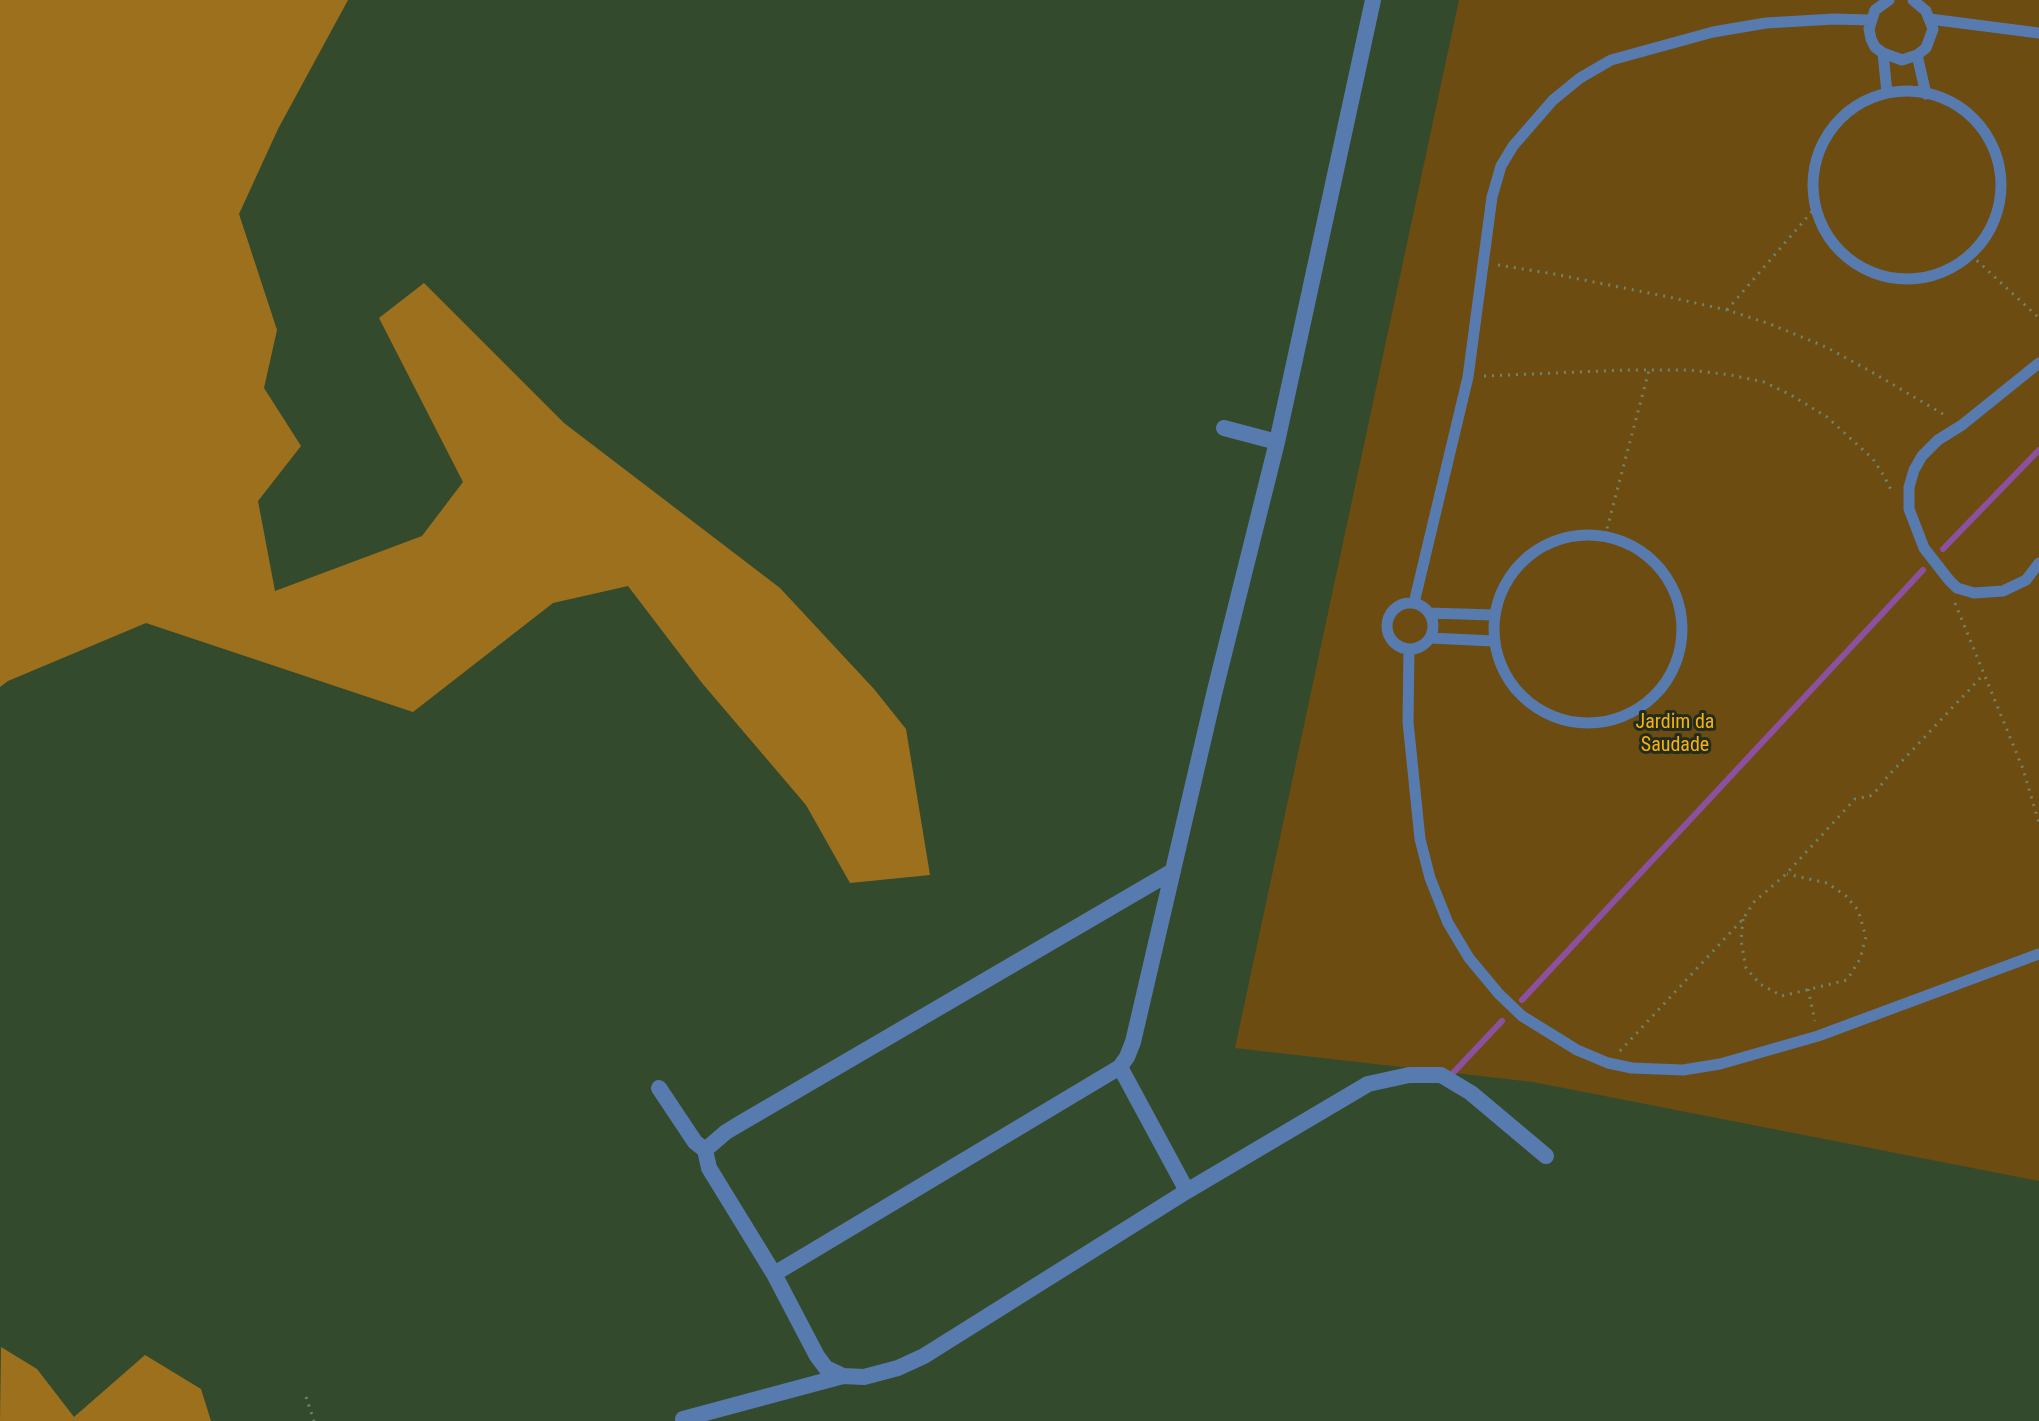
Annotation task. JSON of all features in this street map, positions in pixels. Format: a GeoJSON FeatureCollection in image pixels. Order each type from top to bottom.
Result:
{"type":"FeatureCollection","features":[{"type":"Feature","properties":{"kind":"street"},"geometry":{"type":"LineString","coordinates":[[774,1274],[1120,1067],[1133,1042],[1215,690],[1277,442],[1373,0]]}},
{"type":"Feature","properties":{"kind":"street"},"geometry":{"type":"LineString","coordinates":[[1224,428],[1277,442]]}},
{"type":"Feature","properties":{"kind":"street"},"geometry":{"type":"LineString","coordinates":[[705,1150],[741,1123],[1173,871]]}},
{"type":"Feature","properties":{"kind":"street"},"geometry":{"type":"LineString","coordinates":[[1120,1067],[1187,1191]]}},
{"type":"Feature","properties":{"kind":"street"},"geometry":{"type":"LineString","coordinates":[[683,1419],[843,1376],[864,1377],[898,1368],[924,1356],[1187,1191],[1368,1084],[1409,1075],[1441,1075],[1471,1093],[1546,1156]]}},
{"type":"Feature","properties":{"kind":"street"},"geometry":{"type":"LineString","coordinates":[[659,1088],[695,1142],[705,1150],[709,1168],[774,1274],[817,1356],[826,1368],[843,1376]]}},
{"type":"Feature","properties":{"kind":"lane"},"geometry":{"type":"LineString","coordinates":[[1889,0],[1875,10],[1870,20],[1871,39],[1883,53],[1902,60],[1926,48],[1933,29],[1926,11],[1913,0]]}},
{"type":"Feature","properties":{"kind":"lane"},"geometry":{"type":"LineString","coordinates":[[1930,19],[2039,33]]}},
{"type":"Feature","properties":{"kind":"lane"},"geometry":{"type":"LineString","coordinates":[[1414,603],[1468,377],[1492,197],[1501,166],[1513,146],[1553,100],[1580,78],[1611,60],[1713,32],[1766,23],[1870,20]]}},
{"type":"Feature","properties":{"kind":"lane"},"geometry":{"type":"LineString","coordinates":[[1883,53],[1887,93]]}},
{"type":"Feature","properties":{"kind":"lane"},"geometry":{"type":"LineString","coordinates":[[1917,55],[1926,94]]}},
{"type":"Feature","properties":{"kind":"lane"},"geometry":{"type":"LineString","coordinates":[[1913,91],[1926,94],[1941,97],[1966,111],[1985,133],[1997,158],[2002,187],[1998,212],[1988,235],[1971,255],[1951,269],[1928,277],[1904,280],[1880,276],[1857,266],[1838,251],[1824,231],[1815,208],[1812,183],[1816,158],[1826,135],[1842,116],[1863,101],[1887,93],[1913,91]]}},
{"type":"Feature","properties":{"kind":"lane"},"geometry":{"type":"LineString","coordinates":[[2039,363],[1962,425],[1938,440],[1922,456],[1909,487],[1909,509],[1924,548],[1957,588],[1974,593],[2003,591],[2026,580],[2039,563]]}},
{"type":"Feature","properties":{"kind":"lane"},"geometry":{"type":"LineString","coordinates":[[1580,535],[1605,536],[1630,544],[1651,559],[1668,579],[1679,602],[1683,628],[1680,654],[1670,677],[1654,697],[1633,712],[1608,721],[1582,723],[1557,718],[1533,706],[1514,688],[1501,666],[1494,641],[1494,615],[1501,591],[1514,569],[1533,552],[1555,541],[1580,535]]}},
{"type":"Feature","properties":{"kind":"lane"},"geometry":{"type":"LineString","coordinates":[[1414,603],[1429,613],[1433,625],[1430,638],[1421,646],[1402,648],[1388,636],[1386,623],[1396,607],[1414,603]]}},
{"type":"Feature","properties":{"kind":"lane"},"geometry":{"type":"LineString","coordinates":[[1429,613],[1494,615]]}},
{"type":"Feature","properties":{"kind":"lane"},"geometry":{"type":"LineString","coordinates":[[1430,638],[1494,641]]}},
{"type":"Feature","properties":{"kind":"lane"},"geometry":{"type":"LineString","coordinates":[[1409,649],[1408,722],[1420,839],[1430,878],[1448,923],[1469,958],[1499,994],[1522,1016],[1577,1050],[1608,1063],[1632,1068],[1683,1070],[1720,1064],[1818,1036],[2039,954]]}},
{"type":"Feature","properties":{"kind":"path"},"geometry":{"type":"LineString","coordinates":[[1727,310],[1815,208]]}},
{"type":"Feature","properties":{"kind":"path"},"geometry":{"type":"LineString","coordinates":[[1971,255],[2039,318]]}},
{"type":"Feature","properties":{"kind":"path"},"geometry":{"type":"LineString","coordinates":[[1482,263],[1554,274],[1727,310],[1770,324],[1826,347],[1962,425]]}},
{"type":"Feature","properties":{"kind":"path"},"geometry":{"type":"LineString","coordinates":[[1605,536],[1649,370]]}},
{"type":"Feature","properties":{"kind":"path"},"geometry":{"type":"LineString","coordinates":[[1468,377],[1690,370],[1764,382],[1827,417],[1854,440],[1879,468],[1897,502],[1904,509],[1909,509]]}},
{"type":"Feature","properties":{"kind":"path"},"geometry":{"type":"LineString","coordinates":[[1949,580],[1952,597],[2023,769],[2039,823]]}},
{"type":"Feature","properties":{"kind":"path"},"geometry":{"type":"LineString","coordinates":[[1608,1063],[1743,919],[1754,902],[1786,874],[1855,799],[1870,796],[1878,789],[1984,674]]}},
{"type":"Feature","properties":{"kind":"path"},"geometry":{"type":"LineString","coordinates":[[1743,919],[1741,940],[1746,968],[1760,984],[1782,996],[1847,980],[1860,959],[1866,937],[1858,910],[1846,896],[1827,883],[1786,874]]}},
{"type":"Feature","properties":{"kind":"path"},"geometry":{"type":"LineString","coordinates":[[1808,989],[1818,1036]]}},
{"type":"Feature","properties":{"kind":"path"},"geometry":{"type":"LineString","coordinates":[[306,1397],[314,1421]]}},
{"type":"Feature","properties":{"kind":"green space","name":"Jardim da Saudade"},"geometry":{"type":"Polygon","coordinates":[[[1459,0],[2039,0],[2039,1181],[1533,1082],[1235,1048],[1459,0]]]}},
{"type":"Feature","properties":{"kind":"shaded area"},"geometry":{"type":"Polygon","coordinates":[[[0,0],[348,0],[278,129],[239,214],[277,330],[264,388],[301,446],[258,501],[275,591],[422,536],[463,482],[379,318],[424,283],[564,423],[780,588],[874,689],[906,729],[930,875],[850,883],[806,805],[702,683],[628,586],[553,603],[413,712],[146,623],[0,687],[0,0]]]}},
{"type":"Feature","properties":{"kind":"shaded area"},"geometry":{"type":"Polygon","coordinates":[[[1,1347],[37,1369],[74,1417],[145,1355],[201,1389],[211,1421],[0,1421],[1,1347]]]}},
{"type":"Feature","properties":{"kind":"waterway"},"geometry":{"type":"LineString","coordinates":[[1943,549],[2039,450]]}},
{"type":"Feature","properties":{"kind":"waterway"},"geometry":{"type":"LineString","coordinates":[[1522,1000],[1923,570]]}},
{"type":"Feature","properties":{"kind":"waterway"},"geometry":{"type":"LineString","coordinates":[[1452,1074],[1502,1021]]}}]}
